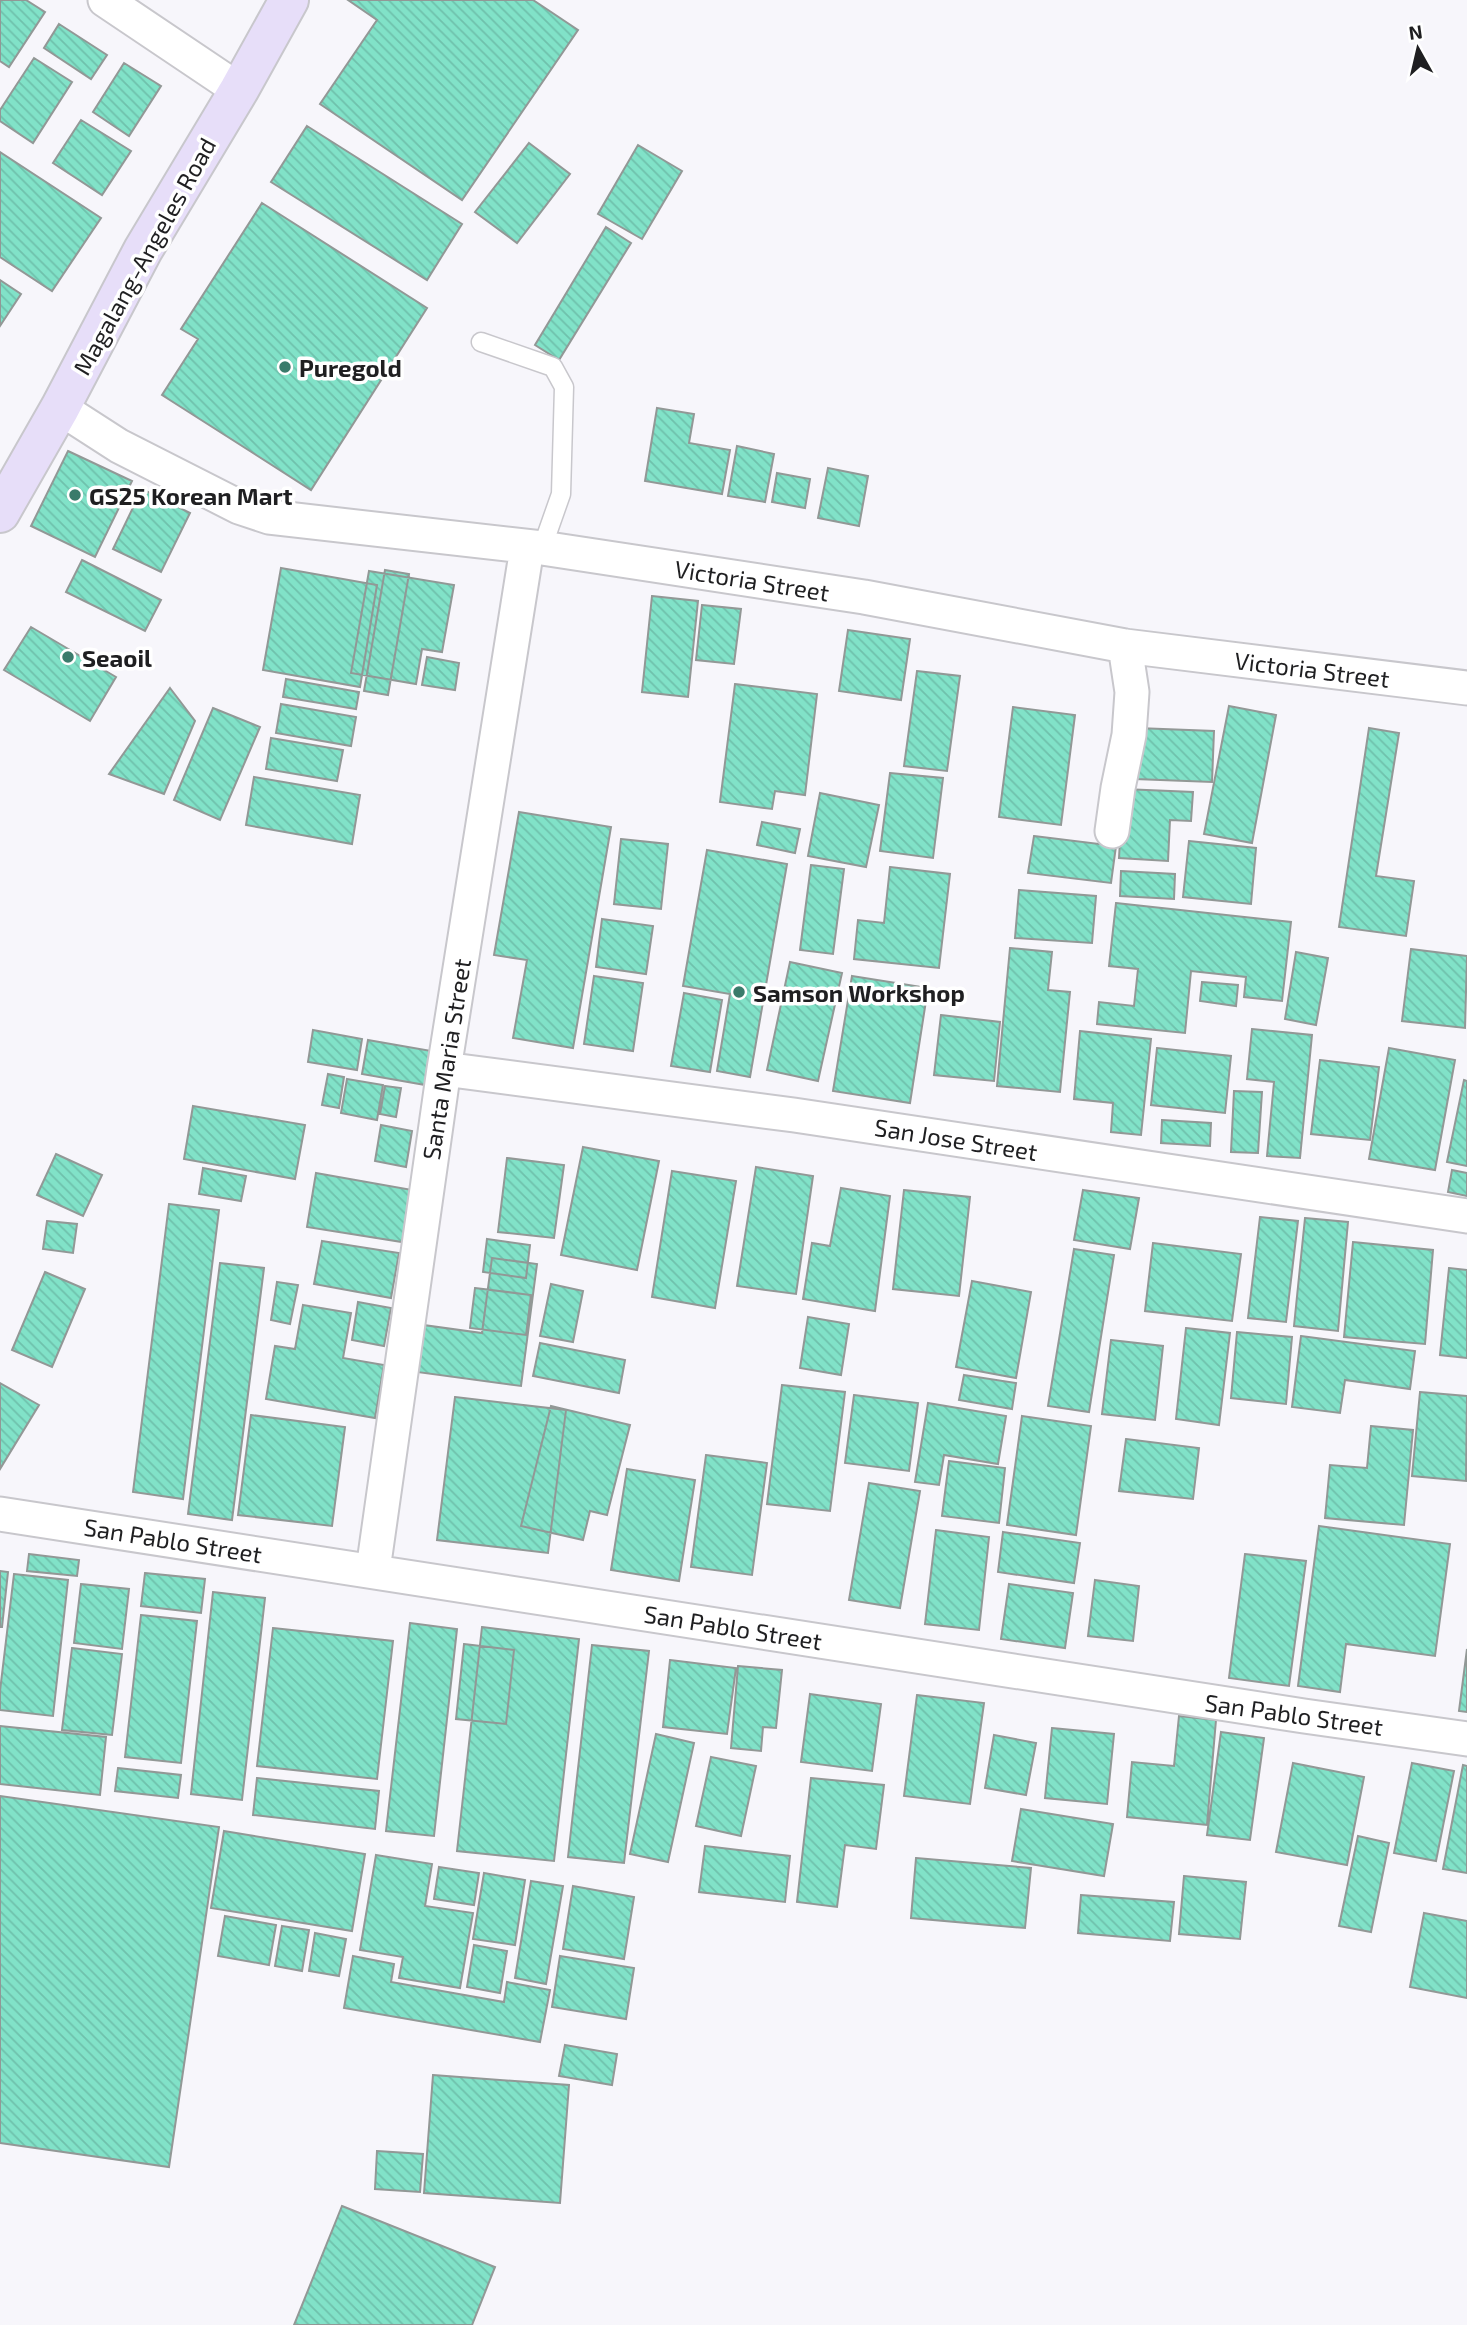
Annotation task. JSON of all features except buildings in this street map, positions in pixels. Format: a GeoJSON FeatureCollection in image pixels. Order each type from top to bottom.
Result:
{"type":"FeatureCollection","features":[{"type":"Feature","properties":{"kind":"main road","name":"Magalang-Angeles Road"},"geometry":{"type":"LineString","coordinates":[[0,513],[60,408],[143,250],[239,90],[289,0]]}},
{"type":"Feature","properties":{"kind":"street"},"geometry":{"type":"LineString","coordinates":[[105,0],[239,90]]}},
{"type":"Feature","properties":{"kind":"street","name":"Victoria Street"},"geometry":{"type":"LineString","coordinates":[[60,408],[118,446],[239,507],[269,517],[534,548],[864,597],[1125,646],[1467,688]]}},
{"type":"Feature","properties":{"kind":"street","name":"Santa Maria Street"},"geometry":{"type":"LineString","coordinates":[[373,1570],[444,1069],[534,548]]}},
{"type":"Feature","properties":{"kind":"street"},"geometry":{"type":"LineString","coordinates":[[1112,831],[1129,735],[1132,692],[1125,646]]}},
{"type":"Feature","properties":{"kind":"street","name":"San Jose Street"},"geometry":{"type":"LineString","coordinates":[[444,1069],[794,1115],[1467,1216]]}},
{"type":"Feature","properties":{"kind":"street","name":"San Pablo Street"},"geometry":{"type":"LineString","coordinates":[[0,1514],[1276,1712],[1467,1739]]}},
{"type":"Feature","properties":{"kind":"lane"},"geometry":{"type":"LineString","coordinates":[[481,342],[553,367],[564,387],[561,494],[534,548]]}},
{"type":"Feature","properties":{"kind":"place","name":"Puregold"},"geometry":{"type":"Point","coordinates":[285,367]}},
{"type":"Feature","properties":{"kind":"place","name":"GS25 Korean Mart"},"geometry":{"type":"Point","coordinates":[75,495]}},
{"type":"Feature","properties":{"kind":"place","name":"Seaoil"},"geometry":{"type":"Point","coordinates":[68,657]}},
{"type":"Feature","properties":{"kind":"place","name":"Samson Workshop"},"geometry":{"type":"Point","coordinates":[739,992]}}]}
